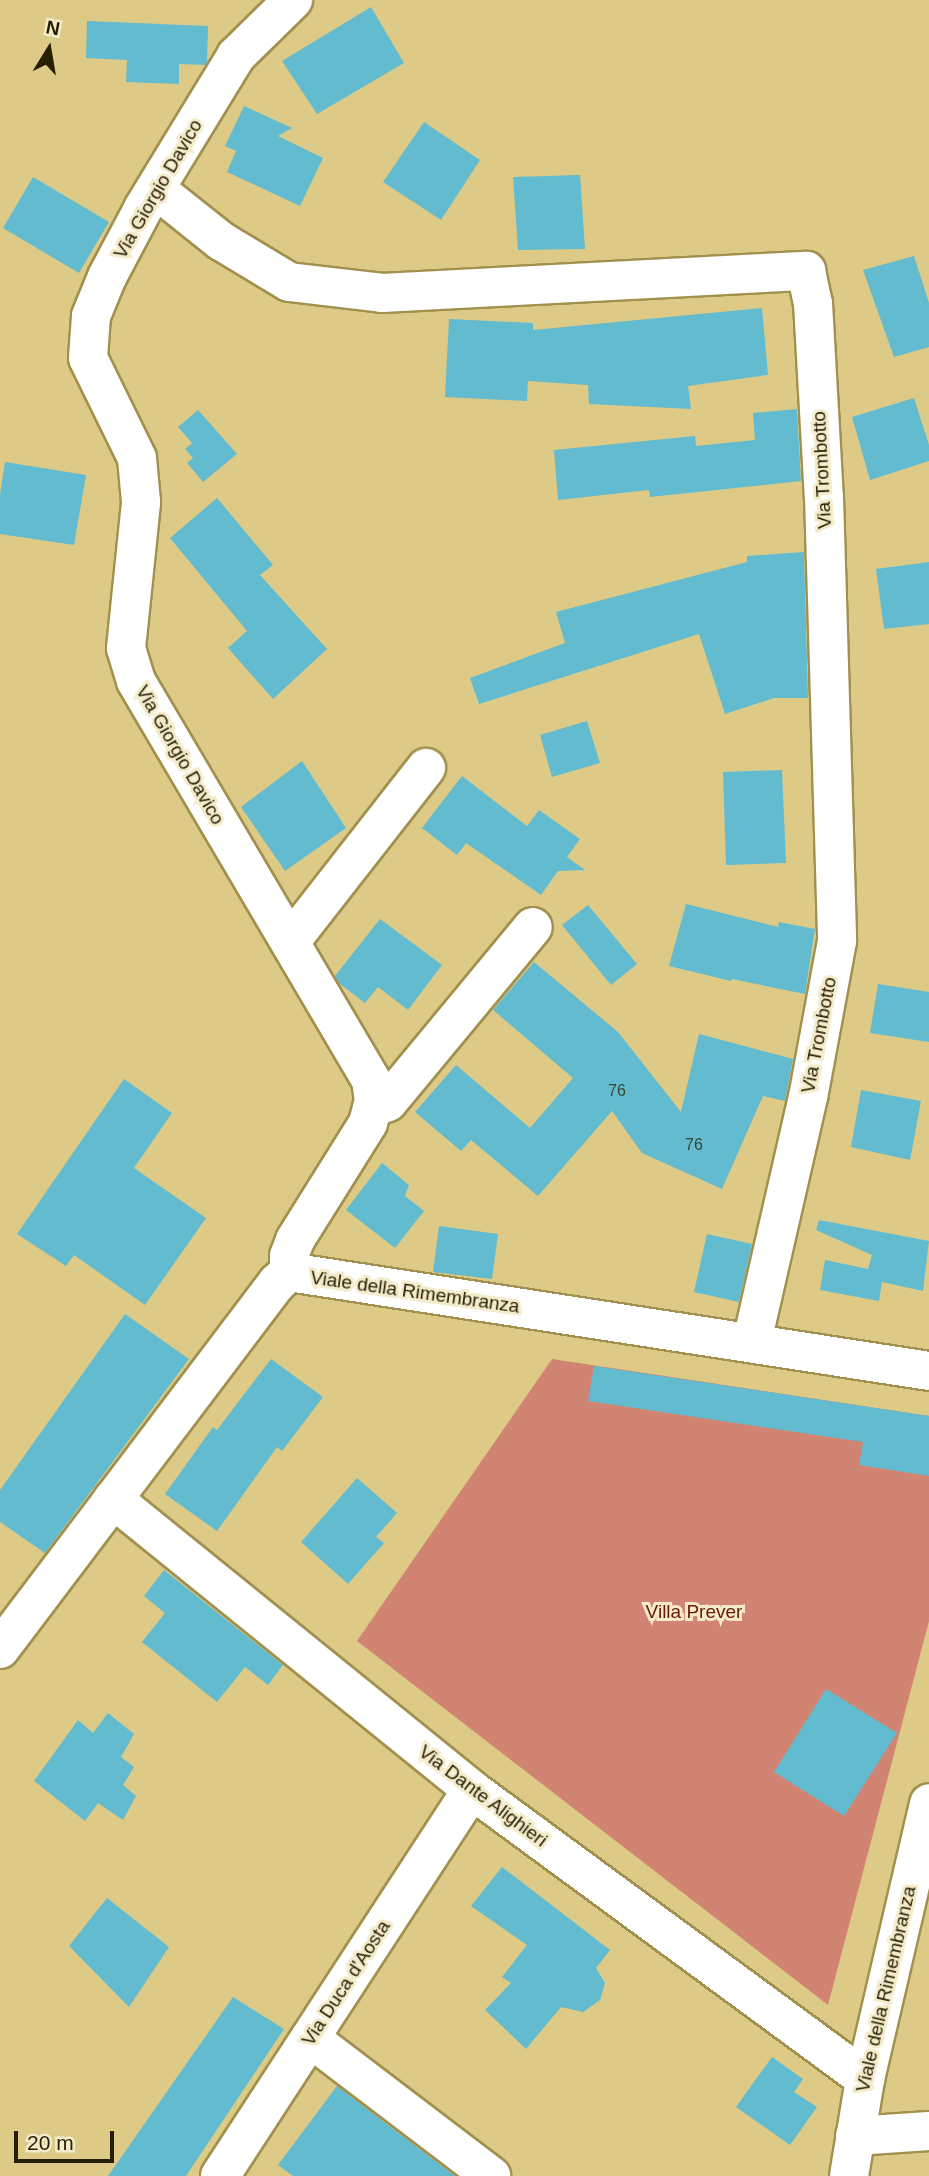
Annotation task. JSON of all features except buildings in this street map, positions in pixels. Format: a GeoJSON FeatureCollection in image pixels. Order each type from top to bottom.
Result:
{"type":"FeatureCollection","features":[{"type":"Feature","properties":{"kind":"street","name":"Via Giorgio Davico"},"geometry":{"type":"LineString","coordinates":[[293,0],[236,56],[107,277],[91,316],[88,358],[137,458],[141,502],[126,648],[136,681],[371,1080],[372,1108]]}},
{"type":"Feature","properties":{"kind":"street","name":"Via Trombotto"},"geometry":{"type":"LineString","coordinates":[[157,190],[221,241],[289,282],[382,293],[806,271],[813,303],[824,497],[837,942],[808,1097],[752,1342]]}},
{"type":"Feature","properties":{"kind":"street"},"geometry":{"type":"LineString","coordinates":[[290,942],[426,768]]}},
{"type":"Feature","properties":{"kind":"street"},"geometry":{"type":"LineString","coordinates":[[289,1272],[289,1255],[295,1240],[368,1123],[372,1108],[388,1102],[533,927]]}},
{"type":"Feature","properties":{"kind":"street","name":"Viale della Rimembranza"},"geometry":{"type":"LineString","coordinates":[[0,1649],[289,1272],[929,1371]]}},
{"type":"Feature","properties":{"kind":"street","name":"Via Dante Alighieri"},"geometry":{"type":"LineString","coordinates":[[113,1499],[472,1790],[865,2079]]}},
{"type":"Feature","properties":{"kind":"street","name":"Via Duca d'Aosta"},"geometry":{"type":"LineString","coordinates":[[220,2176],[472,1790]]}},
{"type":"Feature","properties":{"kind":"street","name":"Viale della Rimembranza"},"geometry":{"type":"LineString","coordinates":[[849,2176],[865,2079],[915,1920],[929,1803]]}},
{"type":"Feature","properties":{"kind":"street"},"geometry":{"type":"LineString","coordinates":[[310,2038],[491,2176]]}},
{"type":"Feature","properties":{"kind":"street"},"geometry":{"type":"LineString","coordinates":[[855,2136],[929,2131]]}},
{"type":"Feature","properties":{"kind":"green space","name":"Villa Prever"},"geometry":{"type":"Polygon","coordinates":[[[552,1359],[929,1416],[929,1621],[828,2005],[357,1641],[552,1359]]]}}]}
